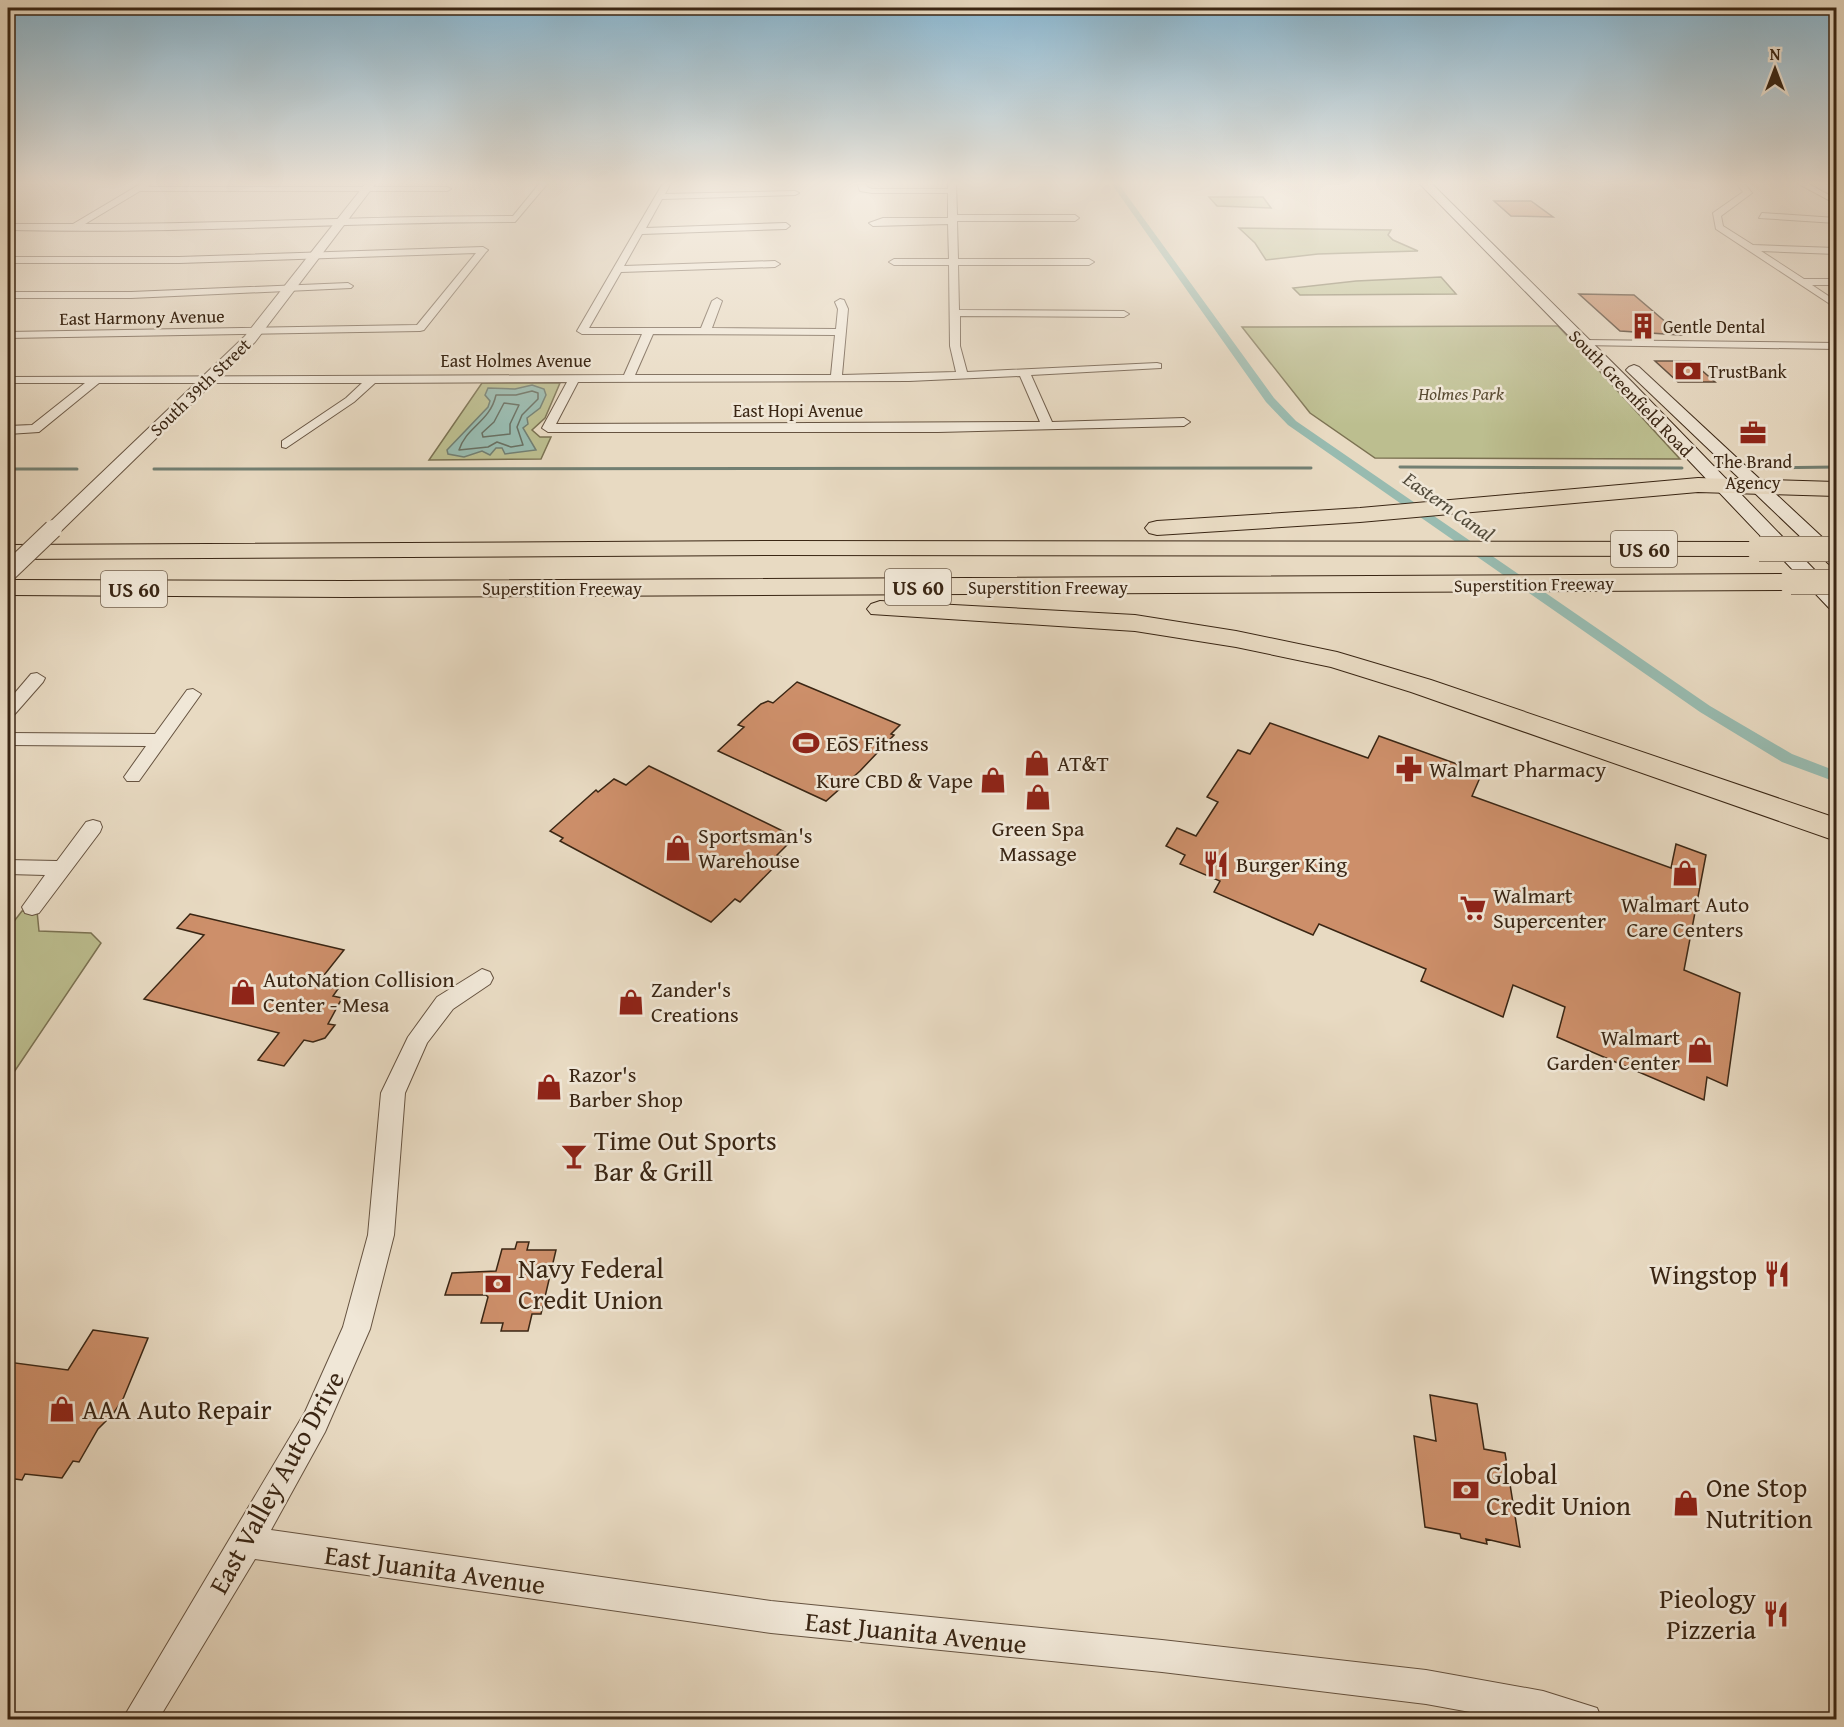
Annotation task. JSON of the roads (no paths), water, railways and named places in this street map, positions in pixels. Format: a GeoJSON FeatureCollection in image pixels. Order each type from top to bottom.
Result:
{"type":"FeatureCollection","features":[{"type":"Feature","properties":{"kind":"highway"},"geometry":{"type":"LineString","coordinates":[[775,548],[836,541],[1096,531],[1360,515],[1719,485],[1836,489]]}},
{"type":"Feature","properties":{"kind":"highway","name":"Superstition Freeway"},"geometry":{"type":"LineString","coordinates":[[8,551],[55,540],[290,550],[1836,549]]}},
{"type":"Feature","properties":{"kind":"highway","name":"Superstition Freeway"},"geometry":{"type":"LineString","coordinates":[[345,590],[1836,582]]}},
{"type":"Feature","properties":{"kind":"highway","name":"US 60"},"geometry":{"type":"LineString","coordinates":[[8,588],[345,590]]}},
{"type":"Feature","properties":{"kind":"highway"},"geometry":{"type":"LineString","coordinates":[[345,590],[976,612],[1115,621],[1182,629],[1337,660],[1421,686],[1836,830]]}},
{"type":"Feature","properties":{"kind":"main road","name":"South Greenfield Road"},"geometry":{"type":"LineString","coordinates":[[1509,264],[1598,347],[1758,485],[1836,560]]}},
{"type":"Feature","properties":{"kind":"main road","name":"South Greenfield Road"},"geometry":{"type":"LineString","coordinates":[[1521,264],[1598,347],[1719,485],[1836,604]]}},
{"type":"Feature","properties":{"kind":"street","name":"South 39th Street"},"geometry":{"type":"LineString","coordinates":[[8,572],[55,540],[257,331],[308,264]]}},
{"type":"Feature","properties":{"kind":"street","name":"East Harmony Avenue"},"geometry":{"type":"LineString","coordinates":[[8,335],[134,335],[420,328],[472,264]]}},
{"type":"Feature","properties":{"kind":"street"},"geometry":{"type":"LineString","coordinates":[[619,264],[582,331],[840,332]]}},
{"type":"Feature","properties":{"kind":"street"},"geometry":{"type":"LineString","coordinates":[[616,269],[775,264]]}},
{"type":"Feature","properties":{"kind":"street"},"geometry":{"type":"LineString","coordinates":[[953,264],[954,346],[963,376]]}},
{"type":"Feature","properties":{"kind":"street"},"geometry":{"type":"LineString","coordinates":[[1774,264],[1836,304]]}},
{"type":"Feature","properties":{"kind":"street"},"geometry":{"type":"LineString","coordinates":[[1802,282],[1836,282]]}},
{"type":"Feature","properties":{"kind":"street"},"geometry":{"type":"LineString","coordinates":[[8,295],[131,295],[348,286]]}},
{"type":"Feature","properties":{"kind":"street"},"geometry":{"type":"LineString","coordinates":[[705,332],[717,301]]}},
{"type":"Feature","properties":{"kind":"street"},"geometry":{"type":"LineString","coordinates":[[836,378],[843,309],[840,302]]}},
{"type":"Feature","properties":{"kind":"street"},"geometry":{"type":"LineString","coordinates":[[953,313],[1124,314]]}},
{"type":"Feature","properties":{"kind":"street"},"geometry":{"type":"LineString","coordinates":[[628,378],[649,331]]}},
{"type":"Feature","properties":{"kind":"street"},"geometry":{"type":"LineString","coordinates":[[1598,347],[1712,349],[1725,346],[1836,346]]}},
{"type":"Feature","properties":{"kind":"street","name":"East Holmes Avenue"},"geometry":{"type":"LineString","coordinates":[[8,380],[836,378],[1025,374],[1157,366]]}},
{"type":"Feature","properties":{"kind":"street"},"geometry":{"type":"LineString","coordinates":[[1025,374],[1048,426]]}},
{"type":"Feature","properties":{"kind":"street","name":"East Hopi Avenue"},"geometry":{"type":"LineString","coordinates":[[575,378],[548,428],[1048,426],[1184,422]]}},
{"type":"Feature","properties":{"kind":"street"},"geometry":{"type":"LineString","coordinates":[[286,444],[350,400],[372,379]]}},
{"type":"Feature","properties":{"kind":"street"},"geometry":{"type":"LineString","coordinates":[[8,429],[35,429],[96,380]]}},
{"type":"Feature","properties":{"kind":"street"},"geometry":{"type":"LineString","coordinates":[[8,711],[38,678]]}},
{"type":"Feature","properties":{"kind":"street"},"geometry":{"type":"LineString","coordinates":[[132,777],[193,694]]}},
{"type":"Feature","properties":{"kind":"street"},"geometry":{"type":"LineString","coordinates":[[8,739],[159,740]]}},
{"type":"Feature","properties":{"kind":"street"},"geometry":{"type":"LineString","coordinates":[[32,907],[93,826]]}},
{"type":"Feature","properties":{"kind":"street"},"geometry":{"type":"LineString","coordinates":[[8,867],[62,868]]}},
{"type":"Feature","properties":{"kind":"street","name":"East Valley Auto Drive"},"geometry":{"type":"LineString","coordinates":[[139,1719],[247,1542],[315,1422],[356,1329],[381,1235],[393,1093],[419,1036],[445,1003],[482,978]]}},
{"type":"Feature","properties":{"kind":"street","name":"East Juanita Avenue"},"geometry":{"type":"LineString","coordinates":[[247,1542],[771,1617],[1162,1656],[1426,1687],[1543,1708],[1585,1719]]}},
{"type":"Feature","properties":{"kind":"water"},"geometry":{"type":"Polygon","coordinates":[[[532,385],[544,389],[546,395],[540,408],[527,418],[528,424],[523,428],[536,450],[505,454],[502,448],[496,448],[490,455],[482,451],[464,457],[448,454],[447,450],[488,407],[490,401],[485,395],[488,388],[515,389],[532,385]]]}},
{"type":"Feature","properties":{"kind":"waterway","name":"Eastern Canal"},"geometry":{"type":"LineString","coordinates":[[1172,264],[1270,400],[1292,423],[1705,709],[1787,758],[1836,777]]}},
{"type":"Feature","properties":{"kind":"waterway"},"geometry":{"type":"LineString","coordinates":[[1400,467],[1682,468]]}},
{"type":"Feature","properties":{"kind":"waterway"},"geometry":{"type":"LineString","coordinates":[[1758,468],[1836,467]]}},
{"type":"Feature","properties":{"kind":"waterway"},"geometry":{"type":"LineString","coordinates":[[154,469],[1311,468]]}},
{"type":"Feature","properties":{"kind":"waterway"},"geometry":{"type":"LineString","coordinates":[[8,469],[77,469]]}},
{"type":"Feature","properties":{"kind":"place","name":"Gentle Dental"},"geometry":{"type":"Point","coordinates":[1643,326]}},
{"type":"Feature","properties":{"kind":"place","name":"TrustBank"},"geometry":{"type":"Point","coordinates":[1688,371]}},
{"type":"Feature","properties":{"kind":"place","name":"The Brand Agency"},"geometry":{"type":"Point","coordinates":[1753,433]}},
{"type":"Feature","properties":{"kind":"place","name":"EōS Fitness"},"geometry":{"type":"Point","coordinates":[806,743]}},
{"type":"Feature","properties":{"kind":"place","name":"AT&T"},"geometry":{"type":"Point","coordinates":[1037,763]}},
{"type":"Feature","properties":{"kind":"place","name":"Walmart Pharmacy"},"geometry":{"type":"Point","coordinates":[1409,769]}},
{"type":"Feature","properties":{"kind":"place","name":"Kure CBD & Vape"},"geometry":{"type":"Point","coordinates":[993,780]}},
{"type":"Feature","properties":{"kind":"place","name":"Green Spa Massage"},"geometry":{"type":"Point","coordinates":[1038,797]}},
{"type":"Feature","properties":{"kind":"place","name":"Sportsman's Warehouse"},"geometry":{"type":"Point","coordinates":[678,848]}},
{"type":"Feature","properties":{"kind":"place","name":"Burger King"},"geometry":{"type":"Point","coordinates":[1216,864]}},
{"type":"Feature","properties":{"kind":"place","name":"Walmart Auto Care Centers"},"geometry":{"type":"Point","coordinates":[1685,873]}},
{"type":"Feature","properties":{"kind":"place","name":"Walmart Supercenter"},"geometry":{"type":"Point","coordinates":[1473,908]}},
{"type":"Feature","properties":{"kind":"place","name":"AutoNation Collision Center - Mesa"},"geometry":{"type":"Point","coordinates":[243,992]}},
{"type":"Feature","properties":{"kind":"place","name":"Zander's Creations"},"geometry":{"type":"Point","coordinates":[631,1002]}},
{"type":"Feature","properties":{"kind":"place","name":"Walmart Garden Center"},"geometry":{"type":"Point","coordinates":[1700,1050]}},
{"type":"Feature","properties":{"kind":"place","name":"Razor's Barber Shop"},"geometry":{"type":"Point","coordinates":[549,1087]}},
{"type":"Feature","properties":{"kind":"place","name":"Time Out Sports Bar & Grill"},"geometry":{"type":"Point","coordinates":[574,1156]}},
{"type":"Feature","properties":{"kind":"place","name":"Wingstop"},"geometry":{"type":"Point","coordinates":[1777,1274]}},
{"type":"Feature","properties":{"kind":"place","name":"Navy Federal Credit Union"},"geometry":{"type":"Point","coordinates":[498,1284]}},
{"type":"Feature","properties":{"kind":"place","name":"AAA Auto Repair"},"geometry":{"type":"Point","coordinates":[62,1409]}},
{"type":"Feature","properties":{"kind":"place","name":"Global Credit Union"},"geometry":{"type":"Point","coordinates":[1466,1490]}},
{"type":"Feature","properties":{"kind":"place","name":"One Stop Nutrition"},"geometry":{"type":"Point","coordinates":[1686,1503]}},
{"type":"Feature","properties":{"kind":"place","name":"Pieology Pizzeria"},"geometry":{"type":"Point","coordinates":[1776,1614]}},
{"type":"Feature","properties":{"kind":"park label","name":"Holmes Park"},"geometry":{"type":"Point","coordinates":[1461,393]}}]}
